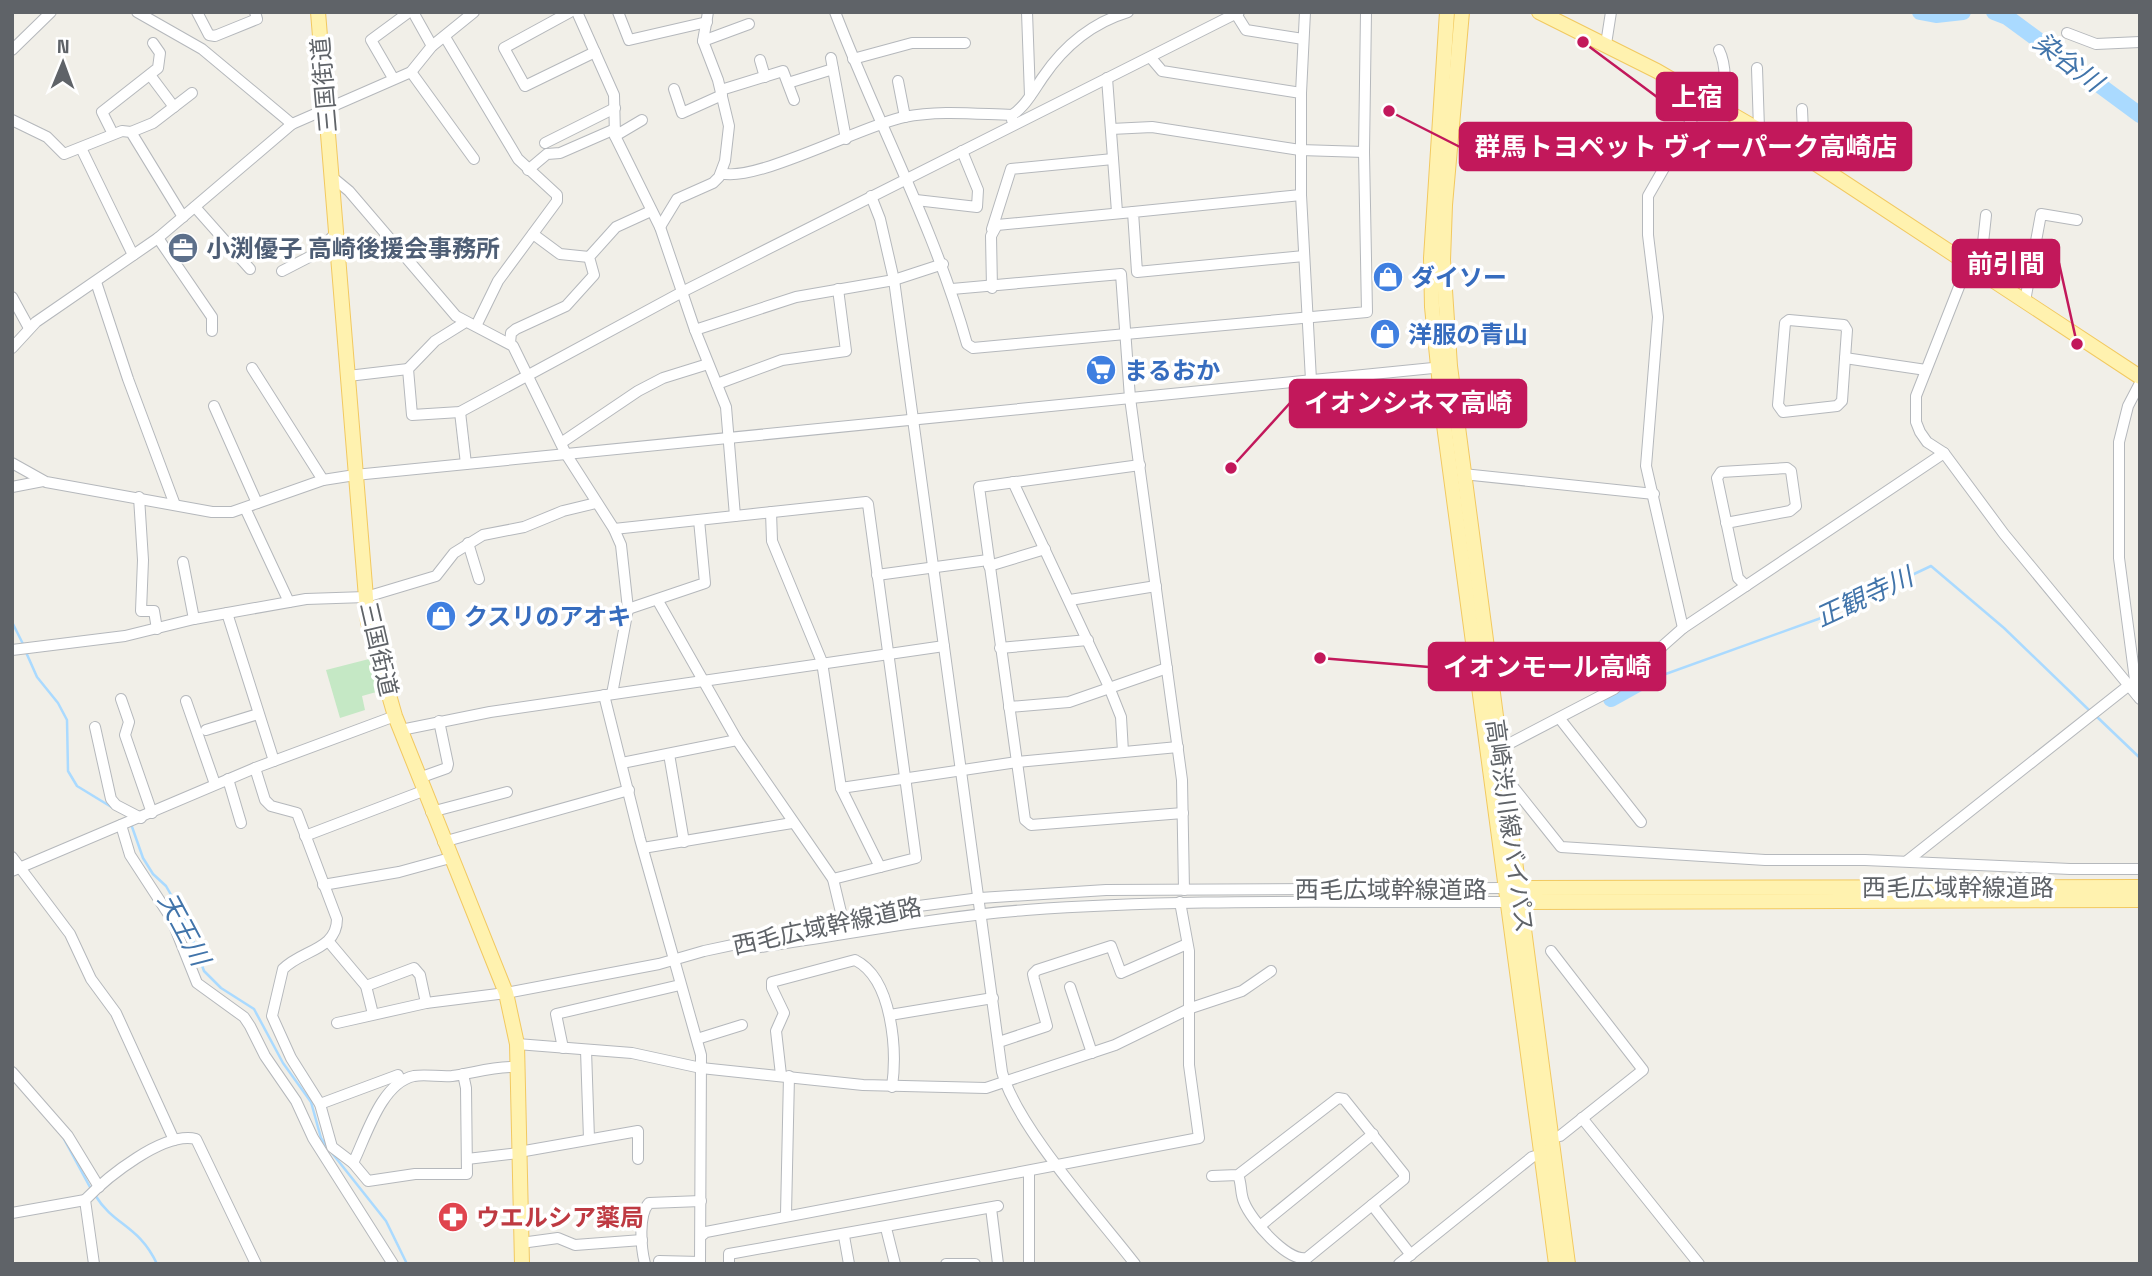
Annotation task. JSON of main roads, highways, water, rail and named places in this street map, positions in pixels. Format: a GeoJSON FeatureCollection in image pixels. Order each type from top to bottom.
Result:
{"type":"FeatureCollection","features":[{"type":"Feature","properties":{"kind":"main road","name":"三国街道"},"geometry":{"type":"LineString","coordinates":[[318,12],[366,597],[375,652],[398,723],[431,812],[506,993],[517,1044],[522,1264]]}},
{"type":"Feature","properties":{"kind":"main road","name":"高崎渋川線バイパス"},"geometry":{"type":"LineString","coordinates":[[1447,12],[1431,244],[1432,307],[1463,474],[1499,749],[1513,895],[1552,1138],[1568,1264]]}},
{"type":"Feature","properties":{"kind":"main road","name":"高崎渋川線バイパス"},"geometry":{"type":"LineString","coordinates":[[1462,12],[1445,205],[1443,367],[1513,895],[1556,1264]]}},
{"type":"Feature","properties":{"kind":"main road"},"geometry":{"type":"LineString","coordinates":[[1539,12],[1606,44],[1804,156],[2140,380]]}},
{"type":"Feature","properties":{"kind":"main road","name":"西毛広域幹線道路"},"geometry":{"type":"LineString","coordinates":[[1513,895],[2140,887]]}},
{"type":"Feature","properties":{"kind":"main road","name":"西毛広域幹線道路"},"geometry":{"type":"LineString","coordinates":[[1513,895],[2140,900]]}},
{"type":"Feature","properties":{"kind":"waterway","name":"染谷川"},"geometry":{"type":"LineString","coordinates":[[1920,12],[1936,15],[1963,12]]}},
{"type":"Feature","properties":{"kind":"waterway","name":"染谷川"},"geometry":{"type":"LineString","coordinates":[[1994,12],[2007,17],[2140,115]]}},
{"type":"Feature","properties":{"kind":"waterway","name":"正観寺川"},"geometry":{"type":"LineString","coordinates":[[1638,684],[1821,618],[1931,566],[2004,628],[2090,711]]}},
{"type":"Feature","properties":{"kind":"waterway","name":"天王川"},"geometry":{"type":"LineString","coordinates":[[12,622],[23,644]]}},
{"type":"Feature","properties":{"kind":"waterway","name":"天王川"},"geometry":{"type":"LineString","coordinates":[[25,650],[37,677],[58,703],[67,720],[68,771],[77,786],[113,808]]}},
{"type":"Feature","properties":{"kind":"waterway","name":"正観寺川"},"geometry":{"type":"LineString","coordinates":[[1611,699],[1638,684]]}},
{"type":"Feature","properties":{"kind":"waterway","name":"正観寺川"},"geometry":{"type":"LineString","coordinates":[[2095,715],[2140,758]]}},
{"type":"Feature","properties":{"kind":"waterway","name":"天王川"},"geometry":{"type":"LineString","coordinates":[[131,824],[143,858],[153,874],[166,886],[186,921],[204,971],[221,988],[254,1009],[283,1063],[311,1102],[321,1138],[328,1148]]}},
{"type":"Feature","properties":{"kind":"waterway"},"geometry":{"type":"LineString","coordinates":[[64,1139],[91,1189]]}},
{"type":"Feature","properties":{"kind":"waterway","name":"天王川"},"geometry":{"type":"LineString","coordinates":[[332,1153],[386,1221],[407,1264]]}},
{"type":"Feature","properties":{"kind":"waterway"},"geometry":{"type":"LineString","coordinates":[[95,1195],[110,1213],[142,1241],[157,1264]]}},
{"type":"Feature","properties":{"kind":"place","name":"上宿"},"geometry":{"type":"Point","coordinates":[1583,42]}},
{"type":"Feature","properties":{"kind":"place","name":"群馬トヨペット ヴィーパーク高崎店"},"geometry":{"type":"Point","coordinates":[1389,111]}},
{"type":"Feature","properties":{"kind":"place","name":"小渕優子 高崎後援会事務所"},"geometry":{"type":"Point","coordinates":[183,248]}},
{"type":"Feature","properties":{"kind":"place","name":"ダイソー"},"geometry":{"type":"Point","coordinates":[1388,277]}},
{"type":"Feature","properties":{"kind":"place","name":"洋服の青山"},"geometry":{"type":"Point","coordinates":[1385,334]}},
{"type":"Feature","properties":{"kind":"place","name":"前引間"},"geometry":{"type":"Point","coordinates":[2077,344]}},
{"type":"Feature","properties":{"kind":"place","name":"まるおか"},"geometry":{"type":"Point","coordinates":[1101,370]}},
{"type":"Feature","properties":{"kind":"place","name":"イオンシネマ高崎"},"geometry":{"type":"Point","coordinates":[1231,468]}},
{"type":"Feature","properties":{"kind":"place","name":"クスリのアオキ"},"geometry":{"type":"Point","coordinates":[441,616]}},
{"type":"Feature","properties":{"kind":"place","name":"イオンモール高崎"},"geometry":{"type":"Point","coordinates":[1320,658]}},
{"type":"Feature","properties":{"kind":"place","name":"ウエルシア薬局"},"geometry":{"type":"Point","coordinates":[453,1217]}}]}
